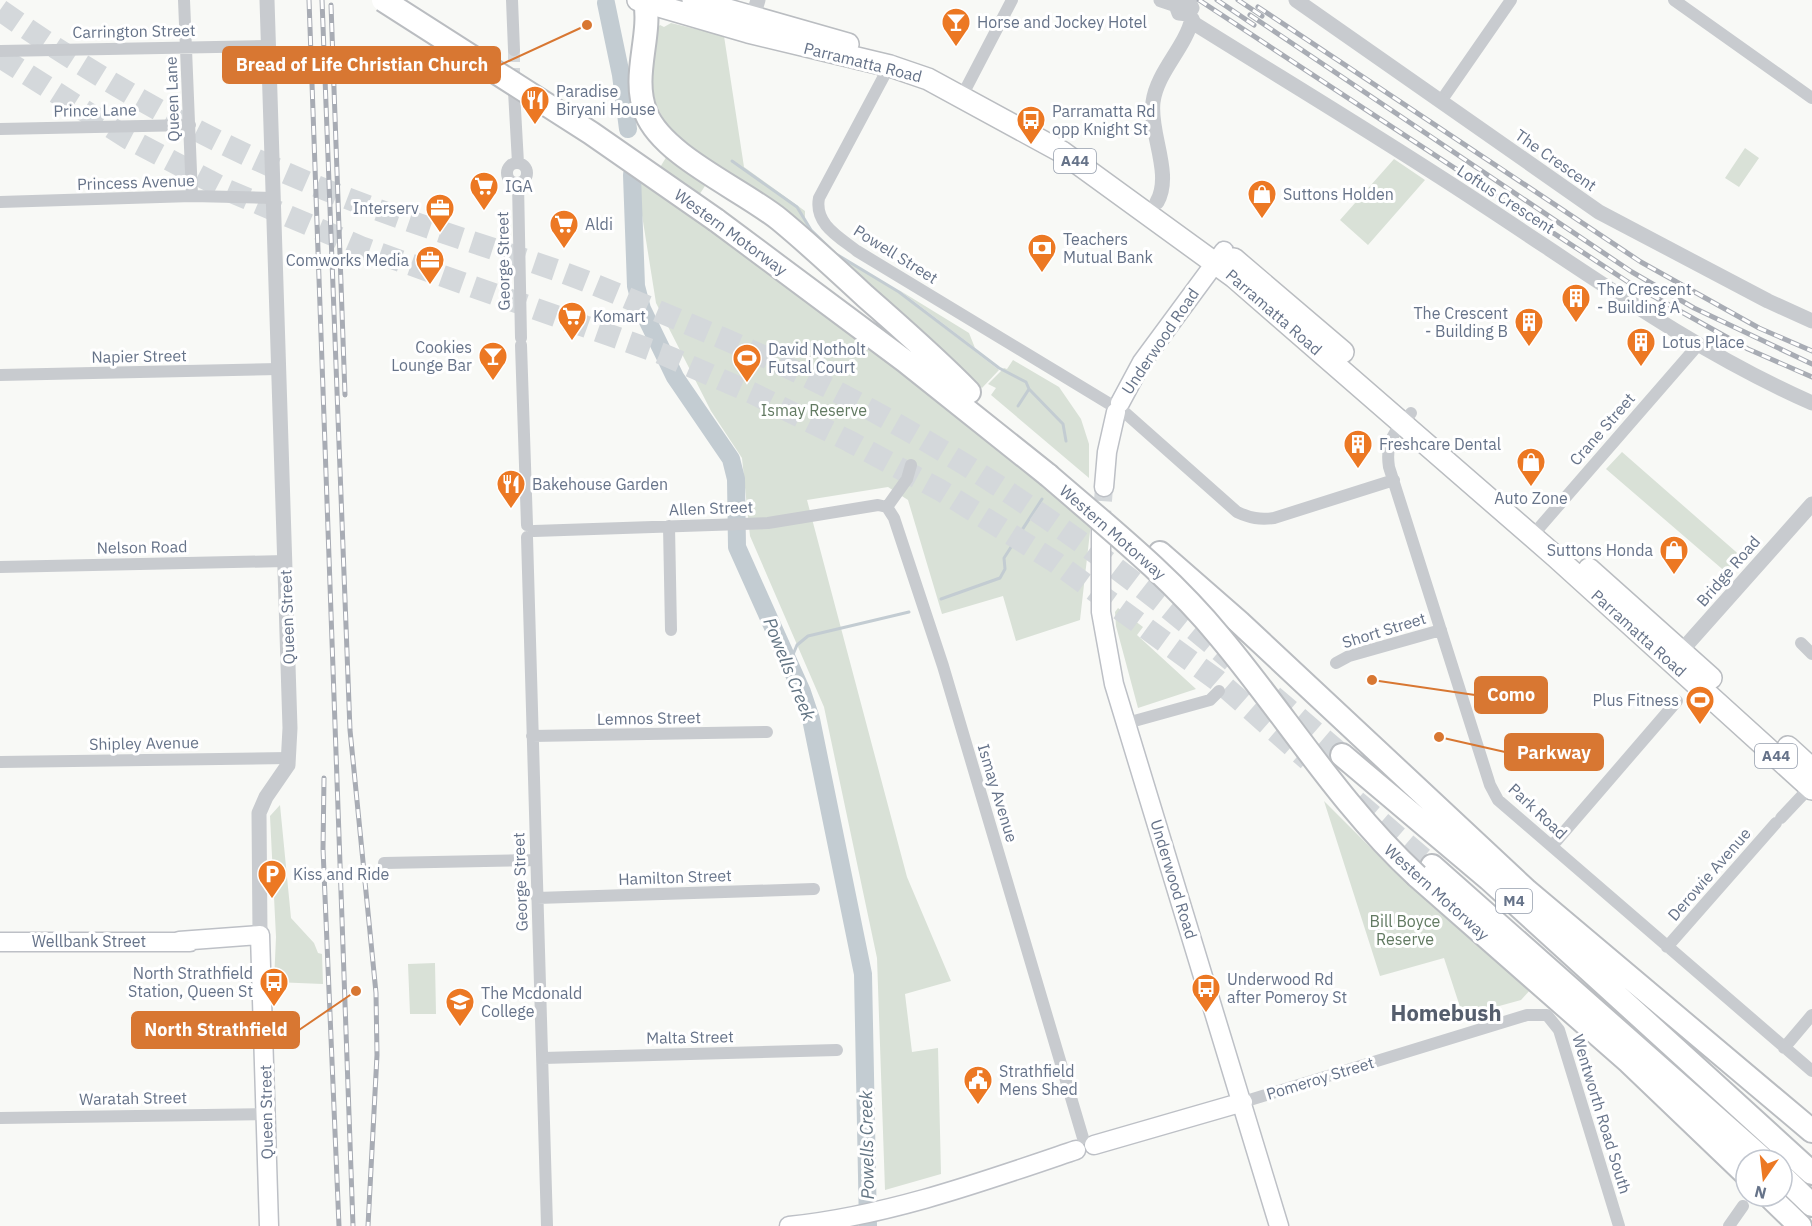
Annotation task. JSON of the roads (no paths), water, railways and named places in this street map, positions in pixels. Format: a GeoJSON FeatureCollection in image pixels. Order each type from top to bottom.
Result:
{"type":"FeatureCollection","features":[{"type":"Feature","properties":{"kind":"highway","name":"Western Motorway"},"geometry":{"type":"LineString","coordinates":[[383,0],[719,215],[905,361],[1052,469],[1160,553],[1239,622],[1527,891],[1600,955],[1812,1131]]}},
{"type":"Feature","properties":{"kind":"highway","name":"Western Motorway"},"geometry":{"type":"LineString","coordinates":[[409,0],[533,79],[719,215],[969,392],[1183,595],[1221,638],[1360,820],[1425,871],[1750,1148]]}},
{"type":"Feature","properties":{"kind":"highway","name":"Parramatta Road"},"geometry":{"type":"LineString","coordinates":[[693,0],[753,16],[892,62],[928,79],[965,91],[1084,152],[1156,202],[1220,257]]}},
{"type":"Feature","properties":{"kind":"highway","name":"Parramatta Road"},"geometry":{"type":"LineString","coordinates":[[643,1],[753,16]]}},
{"type":"Feature","properties":{"kind":"highway"},"geometry":{"type":"LineString","coordinates":[[643,1],[640,88],[650,122],[667,144],[792,230],[969,392]]}},
{"type":"Feature","properties":{"kind":"highway","name":"Parramatta Road"},"geometry":{"type":"LineString","coordinates":[[965,91],[1220,257],[1257,277],[1406,418],[1676,657],[1811,783]]}},
{"type":"Feature","properties":{"kind":"highway","name":"M4"},"geometry":{"type":"LineString","coordinates":[[1342,755],[1489,879],[1812,1173]]}},
{"type":"Feature","properties":{"kind":"highway","name":"Western Motorway"},"geometry":{"type":"LineString","coordinates":[[1425,871],[1734,1163]]}},
{"type":"Feature","properties":{"kind":"highway"},"geometry":{"type":"LineString","coordinates":[[1600,955],[1714,1036],[1812,1112]]}},
{"type":"Feature","properties":{"kind":"highway"},"geometry":{"type":"LineString","coordinates":[[1794,1188],[1812,1205]]}},
{"type":"Feature","properties":{"kind":"highway"},"geometry":{"type":"LineString","coordinates":[[1781,1208],[1800,1226]]}},
{"type":"Feature","properties":{"kind":"main road","name":"Underwood Road"},"geometry":{"type":"LineString","coordinates":[[1104,487],[1107,452],[1118,408],[1142,362],[1220,257]]}},
{"type":"Feature","properties":{"kind":"main road","name":"Underwood Road"},"geometry":{"type":"LineString","coordinates":[[1101,528],[1101,612],[1112,673],[1279,1226]]}},
{"type":"Feature","properties":{"kind":"main road","name":"Wellbank Street"},"geometry":{"type":"LineString","coordinates":[[179,941],[240,945],[260,937]]}},
{"type":"Feature","properties":{"kind":"main road","name":"Wellbank Street"},"geometry":{"type":"LineString","coordinates":[[0,942],[179,941],[260,937]]}},
{"type":"Feature","properties":{"kind":"main road","name":"Queen Street"},"geometry":{"type":"LineString","coordinates":[[260,937],[269,1226]]}},
{"type":"Feature","properties":{"kind":"main road"},"geometry":{"type":"LineString","coordinates":[[240,945],[247,947],[262,959]]}},
{"type":"Feature","properties":{"kind":"main road","name":"Pomeroy Street"},"geometry":{"type":"LineString","coordinates":[[789,1226],[857,1217],[880,1211],[1084,1145],[1243,1102]]}},
{"type":"Feature","properties":{"kind":"street","name":"Queen Lane"},"geometry":{"type":"LineString","coordinates":[[184,0],[192,196]]}},
{"type":"Feature","properties":{"kind":"street","name":"Queen Street"},"geometry":{"type":"LineString","coordinates":[[260,937],[259,813],[266,797],[288,765],[289,758],[289,664],[267,0]]}},
{"type":"Feature","properties":{"kind":"street"},"geometry":{"type":"LineString","coordinates":[[512,0],[514,50]]}},
{"type":"Feature","properties":{"kind":"street"},"geometry":{"type":"LineString","coordinates":[[965,91],[1012,0]]}},
{"type":"Feature","properties":{"kind":"street","name":"Loftus Crescent"},"geometry":{"type":"LineString","coordinates":[[1161,0],[1185,7],[1202,28],[1345,114],[1698,345],[1746,372],[1812,403]]}},
{"type":"Feature","properties":{"kind":"street","name":"The Crescent"},"geometry":{"type":"LineString","coordinates":[[1296,0],[1599,212],[1768,301],[1812,321]]}},
{"type":"Feature","properties":{"kind":"street"},"geometry":{"type":"LineString","coordinates":[[1441,101],[1511,0]]}},
{"type":"Feature","properties":{"kind":"street"},"geometry":{"type":"LineString","coordinates":[[1674,0],[1812,98]]}},
{"type":"Feature","properties":{"kind":"street"},"geometry":{"type":"LineString","coordinates":[[1156,202],[1161,194],[1161,178],[1153,103],[1185,7]]}},
{"type":"Feature","properties":{"kind":"street","name":"Carrington Street"},"geometry":{"type":"LineString","coordinates":[[0,51],[268,46]]}},
{"type":"Feature","properties":{"kind":"street","name":"Powell Street"},"geometry":{"type":"LineString","coordinates":[[892,62],[819,198],[818,212],[821,219],[835,234],[857,251],[1118,408],[1238,512],[1246,516],[1261,520],[1274,518],[1394,480]]}},
{"type":"Feature","properties":{"kind":"street","name":"George Street"},"geometry":{"type":"LineString","coordinates":[[514,91],[518,163],[525,167],[527,172],[526,178],[518,183],[547,1226]]}},
{"type":"Feature","properties":{"kind":"street","name":"Prince Lane"},"geometry":{"type":"LineString","coordinates":[[0,129],[190,125]]}},
{"type":"Feature","properties":{"kind":"street","name":"Princess Avenue"},"geometry":{"type":"LineString","coordinates":[[0,202],[192,196],[273,198]]}},
{"type":"Feature","properties":{"kind":"street","name":"Crane Street"},"geometry":{"type":"LineString","coordinates":[[1536,532],[1698,345]]}},
{"type":"Feature","properties":{"kind":"street","name":"Napier Street"},"geometry":{"type":"LineString","coordinates":[[0,375],[278,369]]}},
{"type":"Feature","properties":{"kind":"street","name":"Park Road"},"geometry":{"type":"LineString","coordinates":[[1406,418],[1391,435],[1387,455],[1490,785],[1498,800],[1812,1071]]}},
{"type":"Feature","properties":{"kind":"street"},"geometry":{"type":"LineString","coordinates":[[887,507],[908,479],[911,465]]}},
{"type":"Feature","properties":{"kind":"street","name":"Bridge Road"},"geometry":{"type":"LineString","coordinates":[[1676,657],[1812,504]]}},
{"type":"Feature","properties":{"kind":"street","name":"Allen Street"},"geometry":{"type":"LineString","coordinates":[[529,531],[744,524],[771,522],[878,505],[887,507]]}},
{"type":"Feature","properties":{"kind":"street","name":"Ismay Avenue"},"geometry":{"type":"LineString","coordinates":[[887,507],[894,518],[943,666],[1084,1145]]}},
{"type":"Feature","properties":{"kind":"street"},"geometry":{"type":"LineString","coordinates":[[669,526],[671,630]]}},
{"type":"Feature","properties":{"kind":"street","name":"Nelson Road"},"geometry":{"type":"LineString","coordinates":[[0,567],[285,561]]}},
{"type":"Feature","properties":{"kind":"street","name":"Short Street"},"geometry":{"type":"LineString","coordinates":[[1336,663],[1349,656],[1441,630]]}},
{"type":"Feature","properties":{"kind":"street"},"geometry":{"type":"LineString","coordinates":[[1801,644],[1812,654]]}},
{"type":"Feature","properties":{"kind":"street"},"geometry":{"type":"LineString","coordinates":[[1127,723],[1210,700],[1219,691]]}},
{"type":"Feature","properties":{"kind":"street"},"geometry":{"type":"LineString","coordinates":[[1552,846],[1677,701]]}},
{"type":"Feature","properties":{"kind":"street","name":"Lemnos Street"},"geometry":{"type":"LineString","coordinates":[[532,736],[767,732]]}},
{"type":"Feature","properties":{"kind":"street","name":"Shipley Avenue"},"geometry":{"type":"LineString","coordinates":[[0,762],[289,758]]}},
{"type":"Feature","properties":{"kind":"street","name":"Derowie Avenue"},"geometry":{"type":"LineString","coordinates":[[1667,947],[1811,783]]}},
{"type":"Feature","properties":{"kind":"street"},"geometry":{"type":"LineString","coordinates":[[384,863],[536,860]]}},
{"type":"Feature","properties":{"kind":"street","name":"Hamilton Street"},"geometry":{"type":"LineString","coordinates":[[537,898],[814,889]]}},
{"type":"Feature","properties":{"kind":"street","name":"Pomeroy Street"},"geometry":{"type":"LineString","coordinates":[[1243,1102],[1527,1015],[1547,1015]]}},
{"type":"Feature","properties":{"kind":"street","name":"Wentworth Road South"},"geometry":{"type":"LineString","coordinates":[[1547,1015],[1559,1030],[1619,1226]]}},
{"type":"Feature","properties":{"kind":"street"},"geometry":{"type":"LineString","coordinates":[[1784,1048],[1812,1015]]}},
{"type":"Feature","properties":{"kind":"street","name":"Malta Street"},"geometry":{"type":"LineString","coordinates":[[543,1058],[837,1050]]}},
{"type":"Feature","properties":{"kind":"street","name":"Waratah Street"},"geometry":{"type":"LineString","coordinates":[[0,1118],[266,1114]]}},
{"type":"Feature","properties":{"kind":"street"},"geometry":{"type":"LineString","coordinates":[[1729,1226],[1742,1208]]}},
{"type":"Feature","properties":{"kind":"waterway","name":"Powells Creek"},"geometry":{"type":"LineString","coordinates":[[606,3],[621,75],[628,129]]}},
{"type":"Feature","properties":{"kind":"waterway"},"geometry":{"type":"LineString","coordinates":[[732,161],[797,207],[811,230],[836,254],[899,292],[999,368],[1026,382],[1029,389],[1063,424],[1066,441]]}},
{"type":"Feature","properties":{"kind":"waterway","name":"Powells Creek"},"geometry":{"type":"LineString","coordinates":[[632,175],[636,286],[642,309],[675,377],[731,459],[736,479],[737,547],[802,692],[811,719],[863,974],[868,1226]]}},
{"type":"Feature","properties":{"kind":"waterway"},"geometry":{"type":"LineString","coordinates":[[1018,406],[1029,389]]}},
{"type":"Feature","properties":{"kind":"waterway"},"geometry":{"type":"LineString","coordinates":[[941,599],[1000,578],[1005,569],[1004,558],[1042,499]]}},
{"type":"Feature","properties":{"kind":"waterway"},"geometry":{"type":"LineString","coordinates":[[789,664],[797,645],[808,636],[909,612]]}},
{"type":"Feature","properties":{"kind":"tunnel"},"geometry":{"type":"LineString","coordinates":[[0,10],[111,82],[187,125],[266,164],[369,207],[600,287],[722,338],[859,403],[925,440],[1052,522],[1114,566],[1232,661]]}},
{"type":"Feature","properties":{"kind":"tunnel"},"geometry":{"type":"LineString","coordinates":[[514,50],[514,85]]}},
{"type":"Feature","properties":{"kind":"tunnel"},"geometry":{"type":"LineString","coordinates":[[0,57],[129,139],[227,190],[361,247],[660,353],[752,393],[849,441],[940,490],[1055,562],[1217,680],[1308,760]]}},
{"type":"Feature","properties":{"kind":"tunnel"},"geometry":{"type":"LineString","coordinates":[[1101,528],[1104,487]]}},
{"type":"Feature","properties":{"kind":"tunnel"},"geometry":{"type":"LineString","coordinates":[[1273,696],[1342,755]]}},
{"type":"Feature","properties":{"kind":"tunnel"},"geometry":{"type":"LineString","coordinates":[[1356,801],[1432,866]]}},
{"type":"Feature","properties":{"kind":"railway"},"geometry":{"type":"LineString","coordinates":[[309,0],[353,1226]]}},
{"type":"Feature","properties":{"kind":"railway"},"geometry":{"type":"LineString","coordinates":[[322,0],[350,730],[376,993],[377,1055],[368,1226]]}},
{"type":"Feature","properties":{"kind":"railway"},"geometry":{"type":"LineString","coordinates":[[1199,0],[1628,282],[1748,349],[1812,377]]}},
{"type":"Feature","properties":{"kind":"railway"},"geometry":{"type":"LineString","coordinates":[[1217,0],[1254,25]]}},
{"type":"Feature","properties":{"kind":"railway"},"geometry":{"type":"LineString","coordinates":[[1238,0],[1262,16]]}},
{"type":"Feature","properties":{"kind":"railway"},"geometry":{"type":"LineString","coordinates":[[331,5],[345,395]]}},
{"type":"Feature","properties":{"kind":"railway"},"geometry":{"type":"LineString","coordinates":[[1258,7],[1641,262],[1759,328],[1812,351]]}},
{"type":"Feature","properties":{"kind":"railway"},"geometry":{"type":"LineString","coordinates":[[1250,15],[1632,272],[1694,308],[1812,364]]}},
{"type":"Feature","properties":{"kind":"railway"},"geometry":{"type":"LineString","coordinates":[[324,778],[323,849],[339,1226]]}},
{"type":"Feature","properties":{"kind":"place","name":"Bread of Life Christian Church"},"geometry":{"type":"Point","coordinates":[587,25]}},
{"type":"Feature","properties":{"kind":"place","name":"Horse and Jockey Hotel"},"geometry":{"type":"Point","coordinates":[956,48]}},
{"type":"Feature","properties":{"kind":"place","name":"Paradise Biryani House"},"geometry":{"type":"Point","coordinates":[535,126]}},
{"type":"Feature","properties":{"kind":"place","name":"Parramatta Rd opp Knight St"},"geometry":{"type":"Point","coordinates":[1031,146]}},
{"type":"Feature","properties":{"kind":"place","name":"IGA"},"geometry":{"type":"Point","coordinates":[484,212]}},
{"type":"Feature","properties":{"kind":"place","name":"Suttons Holden"},"geometry":{"type":"Point","coordinates":[1262,220]}},
{"type":"Feature","properties":{"kind":"place","name":"Interserv"},"geometry":{"type":"Point","coordinates":[440,234]}},
{"type":"Feature","properties":{"kind":"place","name":"Aldi"},"geometry":{"type":"Point","coordinates":[564,250]}},
{"type":"Feature","properties":{"kind":"place","name":"Teachers Mutual Bank"},"geometry":{"type":"Point","coordinates":[1042,274]}},
{"type":"Feature","properties":{"kind":"place","name":"Comworks Media"},"geometry":{"type":"Point","coordinates":[430,286]}},
{"type":"Feature","properties":{"kind":"place","name":"The Crescent - Building A"},"geometry":{"type":"Point","coordinates":[1576,324]}},
{"type":"Feature","properties":{"kind":"place","name":"Komart"},"geometry":{"type":"Point","coordinates":[572,342]}},
{"type":"Feature","properties":{"kind":"place","name":"The Crescent - Building B"},"geometry":{"type":"Point","coordinates":[1529,348]}},
{"type":"Feature","properties":{"kind":"place","name":"Lotus Place"},"geometry":{"type":"Point","coordinates":[1641,368]}},
{"type":"Feature","properties":{"kind":"place","name":"Cookies Lounge Bar"},"geometry":{"type":"Point","coordinates":[493,382]}},
{"type":"Feature","properties":{"kind":"place","name":"David Notholt Futsal Court"},"geometry":{"type":"Point","coordinates":[747,384]}},
{"type":"Feature","properties":{"kind":"place","name":"Freshcare Dental"},"geometry":{"type":"Point","coordinates":[1358,470]}},
{"type":"Feature","properties":{"kind":"place","name":"Auto Zone"},"geometry":{"type":"Point","coordinates":[1531,488]}},
{"type":"Feature","properties":{"kind":"place","name":"Bakehouse Garden"},"geometry":{"type":"Point","coordinates":[511,510]}},
{"type":"Feature","properties":{"kind":"place","name":"Suttons Honda"},"geometry":{"type":"Point","coordinates":[1674,576]}},
{"type":"Feature","properties":{"kind":"place","name":"Como"},"geometry":{"type":"Point","coordinates":[1372,680]}},
{"type":"Feature","properties":{"kind":"place","name":"Plus Fitness"},"geometry":{"type":"Point","coordinates":[1700,726]}},
{"type":"Feature","properties":{"kind":"place","name":"Parkway"},"geometry":{"type":"Point","coordinates":[1439,737]}},
{"type":"Feature","properties":{"kind":"place","name":"Kiss and Ride"},"geometry":{"type":"Point","coordinates":[272,900]}},
{"type":"Feature","properties":{"kind":"place","name":"North Strathfield"},"geometry":{"type":"Point","coordinates":[356,991]}},
{"type":"Feature","properties":{"kind":"place","name":"North Strathfield Station, Queen St"},"geometry":{"type":"Point","coordinates":[274,1008]}},
{"type":"Feature","properties":{"kind":"place","name":"Underwood Rd after Pomeroy St"},"geometry":{"type":"Point","coordinates":[1206,1014]}},
{"type":"Feature","properties":{"kind":"place","name":"The Mcdonald College"},"geometry":{"type":"Point","coordinates":[460,1028]}},
{"type":"Feature","properties":{"kind":"place","name":"Strathfield Mens Shed"},"geometry":{"type":"Point","coordinates":[978,1106]}},
{"type":"Feature","properties":{"kind":"district","name":"Homebush"},"geometry":{"type":"Point","coordinates":[1446,1013]}},
{"type":"Feature","properties":{"kind":"park label","name":"Ismay Reserve"},"geometry":{"type":"Point","coordinates":[814,410]}},
{"type":"Feature","properties":{"kind":"park label","name":"Bill Boyce Reserve"},"geometry":{"type":"Point","coordinates":[1405,930]}}]}
